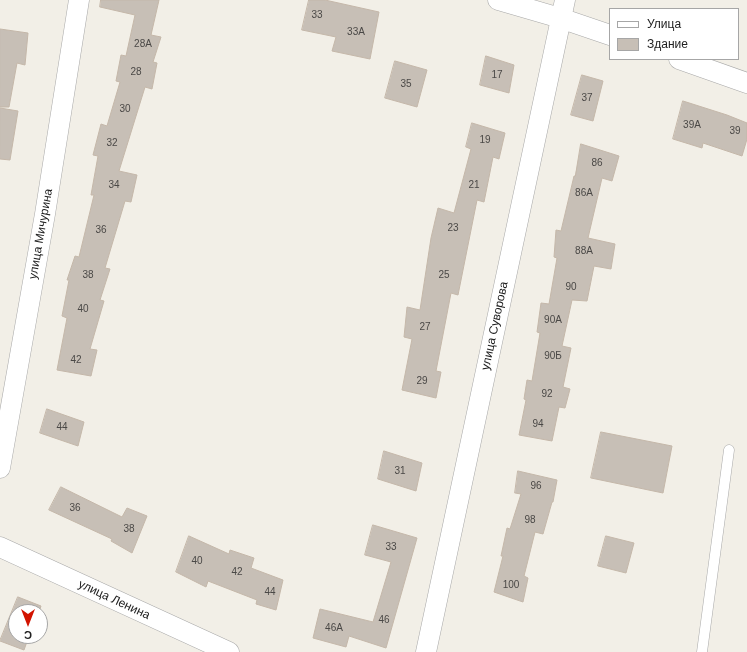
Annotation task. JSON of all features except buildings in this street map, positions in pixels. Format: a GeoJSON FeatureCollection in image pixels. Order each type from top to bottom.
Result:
{"type":"FeatureCollection","features":[{"type":"Feature","properties":{"kind":"street","name":"улица Мичурина"},"geometry":{"type":"LineString","coordinates":[[0,468],[45,214],[79,0]]}},
{"type":"Feature","properties":{"kind":"street"},"geometry":{"type":"LineString","coordinates":[[498,0],[562,9],[609,34]]}},
{"type":"Feature","properties":{"kind":"street","name":"улица Суворова"},"geometry":{"type":"LineString","coordinates":[[426,652],[562,9]]}},
{"type":"Feature","properties":{"kind":"street"},"geometry":{"type":"LineString","coordinates":[[682,60],[747,83]]}},
{"type":"Feature","properties":{"kind":"street","name":"улица Ленина"},"geometry":{"type":"LineString","coordinates":[[0,547],[229,652]]}},
{"type":"Feature","properties":{"kind":"lane"},"geometry":{"type":"LineString","coordinates":[[702,652],[729,450]]}}]}
